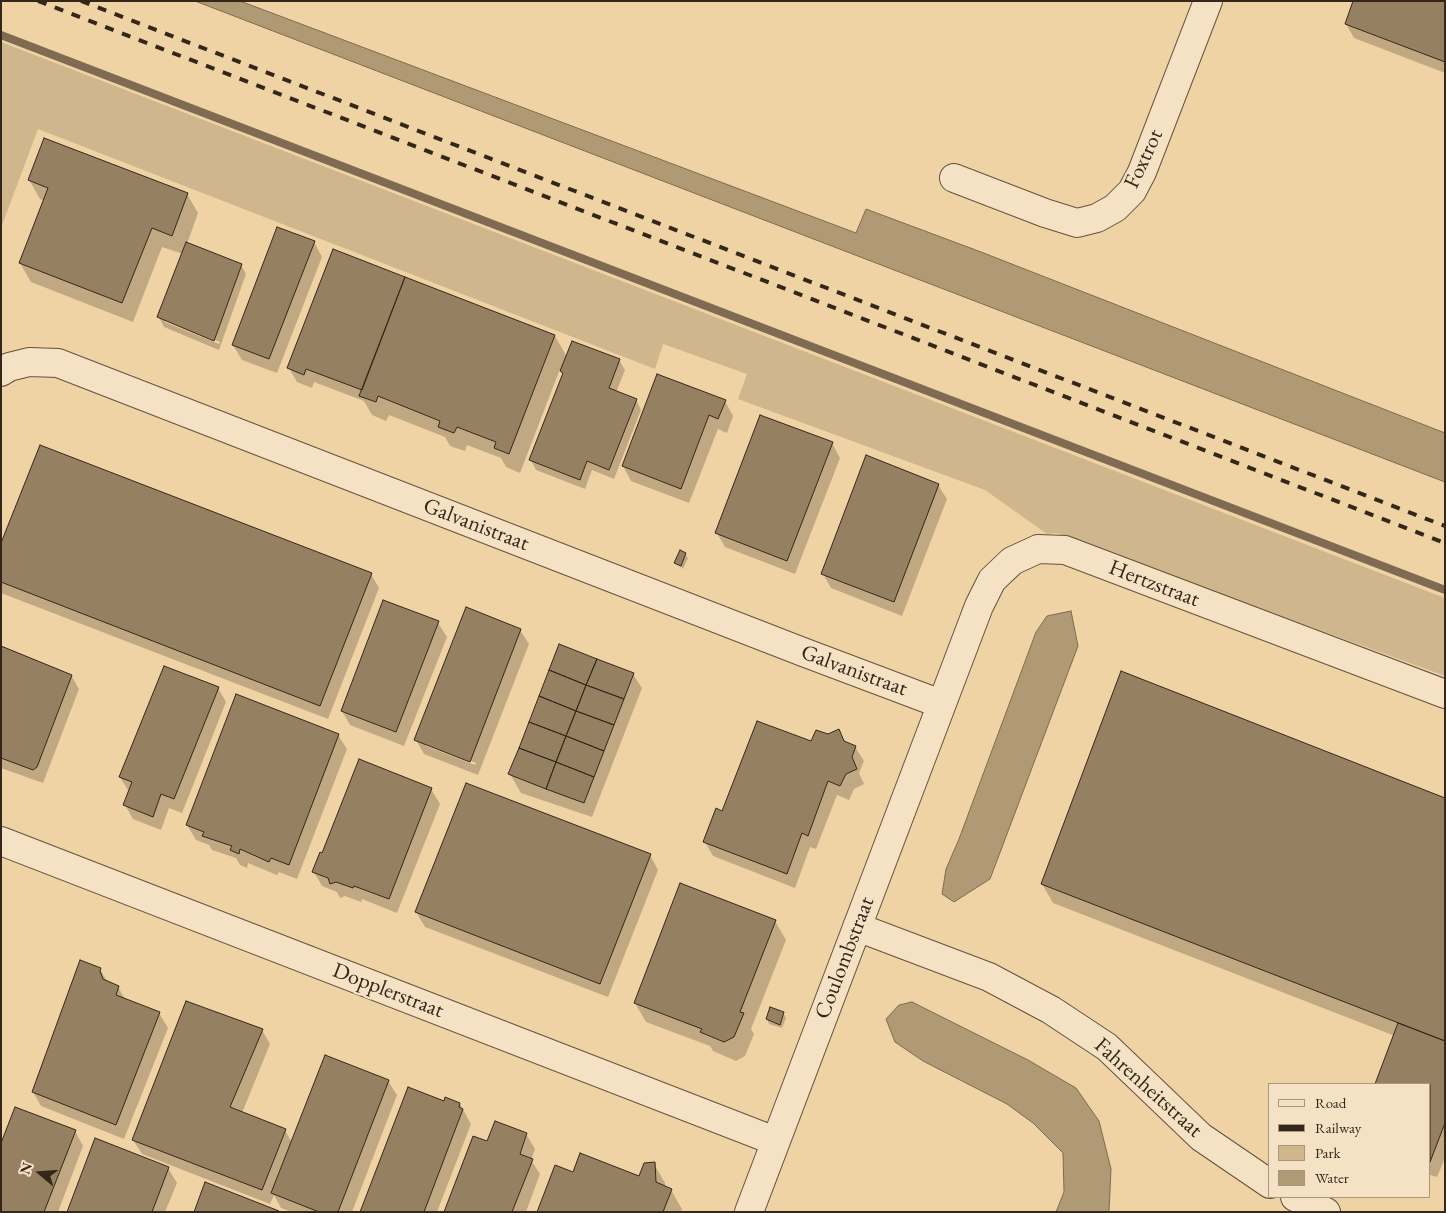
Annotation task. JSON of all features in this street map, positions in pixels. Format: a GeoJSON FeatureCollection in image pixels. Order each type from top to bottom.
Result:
{"type":"FeatureCollection","features":[{"type":"Feature","properties":{"kind":"street","name":"Foxtrot"},"geometry":{"type":"LineString","coordinates":[[954,178],[1045,213],[1077,222],[1097,218],[1115,208],[1132,192],[1142,172],[1208,1]]}},
{"type":"Feature","properties":{"kind":"street","name":"Galvanistraat"},"geometry":{"type":"LineString","coordinates":[[5,369],[29,362],[58,363],[794,649],[941,704]]}},
{"type":"Feature","properties":{"kind":"street","name":"Hertzstraat"},"geometry":{"type":"LineString","coordinates":[[941,704],[992,580],[1012,561],[1038,549],[1065,550],[1445,694]]}},
{"type":"Feature","properties":{"kind":"street","name":"Coulombstraat"},"geometry":{"type":"LineString","coordinates":[[748,1212],[941,704]]}},
{"type":"Feature","properties":{"kind":"street","name":"Dopplerstraat"},"geometry":{"type":"LineString","coordinates":[[1,841],[775,1141]]}},
{"type":"Feature","properties":{"kind":"street","name":"Fahrenheitstraat"},"geometry":{"type":"LineString","coordinates":[[857,927],[989,977],[1052,1010],[1107,1047],[1201,1136],[1268,1183]]}},
{"type":"Feature","properties":{"kind":"street"},"geometry":{"type":"LineString","coordinates":[[1297,1198],[1326,1212]]}},
{"type":"Feature","properties":{"kind":"green space"},"geometry":{"type":"Polygon","coordinates":[[[1,42],[1445,598],[1445,676],[1056,533],[1047,534],[985,490],[738,399],[747,374],[663,344],[655,369],[38,129],[1,228],[1,42]]]}},
{"type":"Feature","properties":{"kind":"water"},"geometry":{"type":"Polygon","coordinates":[[[195,1],[240,1],[856,233],[866,209],[981,252],[1445,433],[1445,482],[195,1]]]}},
{"type":"Feature","properties":{"kind":"water"},"geometry":{"type":"Polygon","coordinates":[[[1071,611],[1078,646],[990,879],[954,902],[942,894],[946,869],[959,839],[1036,632],[1047,616],[1071,611]]]}},
{"type":"Feature","properties":{"kind":"water"},"geometry":{"type":"Polygon","coordinates":[[[912,1002],[1028,1060],[1076,1088],[1099,1121],[1111,1169],[1109,1212],[1056,1212],[1064,1192],[1063,1153],[1033,1123],[1007,1104],[923,1061],[895,1042],[886,1019],[899,1005],[912,1002]]]}},
{"type":"Feature","properties":{"kind":"building"},"geometry":{"type":"Polygon","coordinates":[[[1353,1],[1445,1],[1445,62],[1345,24],[1353,1]]]}},
{"type":"Feature","properties":{"kind":"building"},"geometry":{"type":"Polygon","coordinates":[[[44,138],[188,193],[172,236],[152,228],[122,303],[19,263],[48,188],[28,180],[44,138]]]}},
{"type":"Feature","properties":{"kind":"building"},"geometry":{"type":"Polygon","coordinates":[[[277,227],[315,241],[269,359],[232,345],[277,227]]]}},
{"type":"Feature","properties":{"kind":"building"},"geometry":{"type":"Polygon","coordinates":[[[186,242],[242,264],[214,341],[157,317],[186,242]]]}},
{"type":"Feature","properties":{"kind":"building"},"geometry":{"type":"Polygon","coordinates":[[[333,249],[405,277],[362,390],[306,369],[304,375],[287,368],[333,249]]]}},
{"type":"Feature","properties":{"kind":"building"},"geometry":{"type":"Polygon","coordinates":[[[405,277],[555,335],[509,454],[494,448],[496,442],[457,427],[454,433],[438,427],[440,421],[378,396],[376,402],[359,396],[405,277]]]}},
{"type":"Feature","properties":{"kind":"building"},"geometry":{"type":"Polygon","coordinates":[[[572,341],[620,359],[609,388],[637,399],[609,470],[587,461],[580,480],[529,460],[563,373],[560,371],[572,341]]]}},
{"type":"Feature","properties":{"kind":"building"},"geometry":{"type":"Polygon","coordinates":[[[657,374],[726,400],[718,419],[709,415],[681,489],[622,466],[657,374]]]}},
{"type":"Feature","properties":{"kind":"building"},"geometry":{"type":"Polygon","coordinates":[[[760,415],[833,442],[787,561],[715,533],[760,415]]]}},
{"type":"Feature","properties":{"kind":"building"},"geometry":{"type":"Polygon","coordinates":[[[40,445],[372,573],[320,706],[1,582],[1,543],[40,445]]]}},
{"type":"Feature","properties":{"kind":"building"},"geometry":{"type":"Polygon","coordinates":[[[866,455],[939,484],[894,602],[821,574],[866,455]]]}},
{"type":"Feature","properties":{"kind":"building"},"geometry":{"type":"Polygon","coordinates":[[[680,550],[686,553],[681,566],[674,563],[680,550]]]}},
{"type":"Feature","properties":{"kind":"building"},"geometry":{"type":"Polygon","coordinates":[[[383,600],[439,621],[396,732],[341,711],[383,600]]]}},
{"type":"Feature","properties":{"kind":"building"},"geometry":{"type":"Polygon","coordinates":[[[466,607],[521,629],[470,762],[414,740],[466,607]]]}},
{"type":"Feature","properties":{"kind":"building"},"geometry":{"type":"Polygon","coordinates":[[[559,644],[597,659],[586,685],[549,670],[559,644]]]}},
{"type":"Feature","properties":{"kind":"building"},"geometry":{"type":"Polygon","coordinates":[[[1,646],[72,675],[37,767],[33,770],[1,758],[1,646]]]}},
{"type":"Feature","properties":{"kind":"building"},"geometry":{"type":"Polygon","coordinates":[[[597,659],[634,673],[624,699],[586,685],[597,659]]]}},
{"type":"Feature","properties":{"kind":"building"},"geometry":{"type":"Polygon","coordinates":[[[164,666],[219,687],[174,799],[161,794],[153,817],[123,805],[132,782],[119,777],[164,666]]]}},
{"type":"Feature","properties":{"kind":"building"},"geometry":{"type":"Polygon","coordinates":[[[549,670],[586,685],[576,711],[539,696],[549,670]]]}},
{"type":"Feature","properties":{"kind":"building"},"geometry":{"type":"Polygon","coordinates":[[[1121,671],[1445,798],[1445,1041],[1041,884],[1121,671]]]}},
{"type":"Feature","properties":{"kind":"building"},"geometry":{"type":"Polygon","coordinates":[[[586,685],[624,699],[614,725],[576,711],[586,685]]]}},
{"type":"Feature","properties":{"kind":"building"},"geometry":{"type":"Polygon","coordinates":[[[236,694],[339,734],[289,865],[271,858],[269,862],[240,849],[239,854],[230,850],[232,846],[202,836],[204,832],[186,825],[236,694]]]}},
{"type":"Feature","properties":{"kind":"building"},"geometry":{"type":"Polygon","coordinates":[[[539,696],[576,711],[566,736],[529,722],[539,696]]]}},
{"type":"Feature","properties":{"kind":"building"},"geometry":{"type":"Polygon","coordinates":[[[576,711],[614,725],[604,751],[566,736],[576,711]]]}},
{"type":"Feature","properties":{"kind":"building"},"geometry":{"type":"Polygon","coordinates":[[[757,721],[811,741],[816,730],[828,734],[839,729],[844,741],[856,746],[852,757],[857,769],[846,774],[840,786],[828,781],[808,836],[802,833],[787,874],[703,842],[716,808],[722,811],[757,721]]]}},
{"type":"Feature","properties":{"kind":"building"},"geometry":{"type":"Polygon","coordinates":[[[529,722],[566,736],[556,762],[519,748],[529,722]]]}},
{"type":"Feature","properties":{"kind":"building"},"geometry":{"type":"Polygon","coordinates":[[[566,736],[604,751],[594,777],[556,762],[566,736]]]}},
{"type":"Feature","properties":{"kind":"building"},"geometry":{"type":"Polygon","coordinates":[[[519,748],[556,762],[546,789],[508,774],[519,748]]]}},
{"type":"Feature","properties":{"kind":"building"},"geometry":{"type":"Polygon","coordinates":[[[359,759],[432,788],[389,899],[354,886],[353,888],[336,882],[330,884],[328,878],[312,872],[320,852],[322,853],[359,759]]]}},
{"type":"Feature","properties":{"kind":"building"},"geometry":{"type":"Polygon","coordinates":[[[556,762],[594,777],[584,803],[546,789],[556,762]]]}},
{"type":"Feature","properties":{"kind":"building"},"geometry":{"type":"Polygon","coordinates":[[[466,783],[651,854],[600,984],[415,912],[466,783]]]}},
{"type":"Feature","properties":{"kind":"building"},"geometry":{"type":"Polygon","coordinates":[[[680,883],[776,920],[740,1012],[744,1013],[734,1037],[724,1042],[700,1032],[702,1029],[634,1003],[680,883]]]}},
{"type":"Feature","properties":{"kind":"building"},"geometry":{"type":"Polygon","coordinates":[[[80,960],[101,968],[100,971],[103,979],[119,986],[116,995],[160,1012],[116,1125],[32,1092],[80,960]]]}},
{"type":"Feature","properties":{"kind":"building"},"geometry":{"type":"Polygon","coordinates":[[[186,1001],[263,1029],[230,1107],[286,1129],[262,1190],[132,1140],[186,1001]]]}},
{"type":"Feature","properties":{"kind":"building"},"geometry":{"type":"Polygon","coordinates":[[[770,1007],[784,1012],[780,1025],[766,1019],[770,1007]]]}},
{"type":"Feature","properties":{"kind":"building"},"geometry":{"type":"Polygon","coordinates":[[[1398,1023],[1445,1041],[1445,1123],[1431,1159],[1431,1083],[1375,1083],[1398,1023]]]}},
{"type":"Feature","properties":{"kind":"building"},"geometry":{"type":"Polygon","coordinates":[[[325,1055],[389,1080],[338,1212],[319,1212],[271,1193],[325,1055]]]}},
{"type":"Feature","properties":{"kind":"building"},"geometry":{"type":"Polygon","coordinates":[[[408,1087],[444,1101],[445,1097],[460,1103],[459,1107],[463,1109],[424,1212],[360,1212],[408,1087]]]}},
{"type":"Feature","properties":{"kind":"building"},"geometry":{"type":"Polygon","coordinates":[[[15,1107],[76,1130],[44,1212],[1,1212],[1,1143],[15,1107]]]}},
{"type":"Feature","properties":{"kind":"building"},"geometry":{"type":"Polygon","coordinates":[[[495,1121],[527,1133],[520,1154],[533,1159],[512,1212],[444,1212],[473,1136],[487,1141],[495,1121]]]}},
{"type":"Feature","properties":{"kind":"building"},"geometry":{"type":"Polygon","coordinates":[[[95,1138],[169,1167],[152,1212],[67,1212],[95,1138]]]}},
{"type":"Feature","properties":{"kind":"building"},"geometry":{"type":"Polygon","coordinates":[[[580,1153],[639,1176],[644,1163],[655,1162],[656,1182],[672,1189],[663,1212],[537,1212],[555,1165],[573,1172],[580,1153]]]}},
{"type":"Feature","properties":{"kind":"building"},"geometry":{"type":"Polygon","coordinates":[[[205,1182],[279,1211],[279,1212],[194,1212],[205,1182]]]}},
{"type":"Feature","properties":{"kind":"waterway"},"geometry":{"type":"LineString","coordinates":[[1,35],[1445,590]]}},
{"type":"Feature","properties":{"kind":"railway"},"geometry":{"type":"LineString","coordinates":[[38,1],[1445,543]]}},
{"type":"Feature","properties":{"kind":"railway"},"geometry":{"type":"LineString","coordinates":[[81,1],[1445,526]]}}]}
